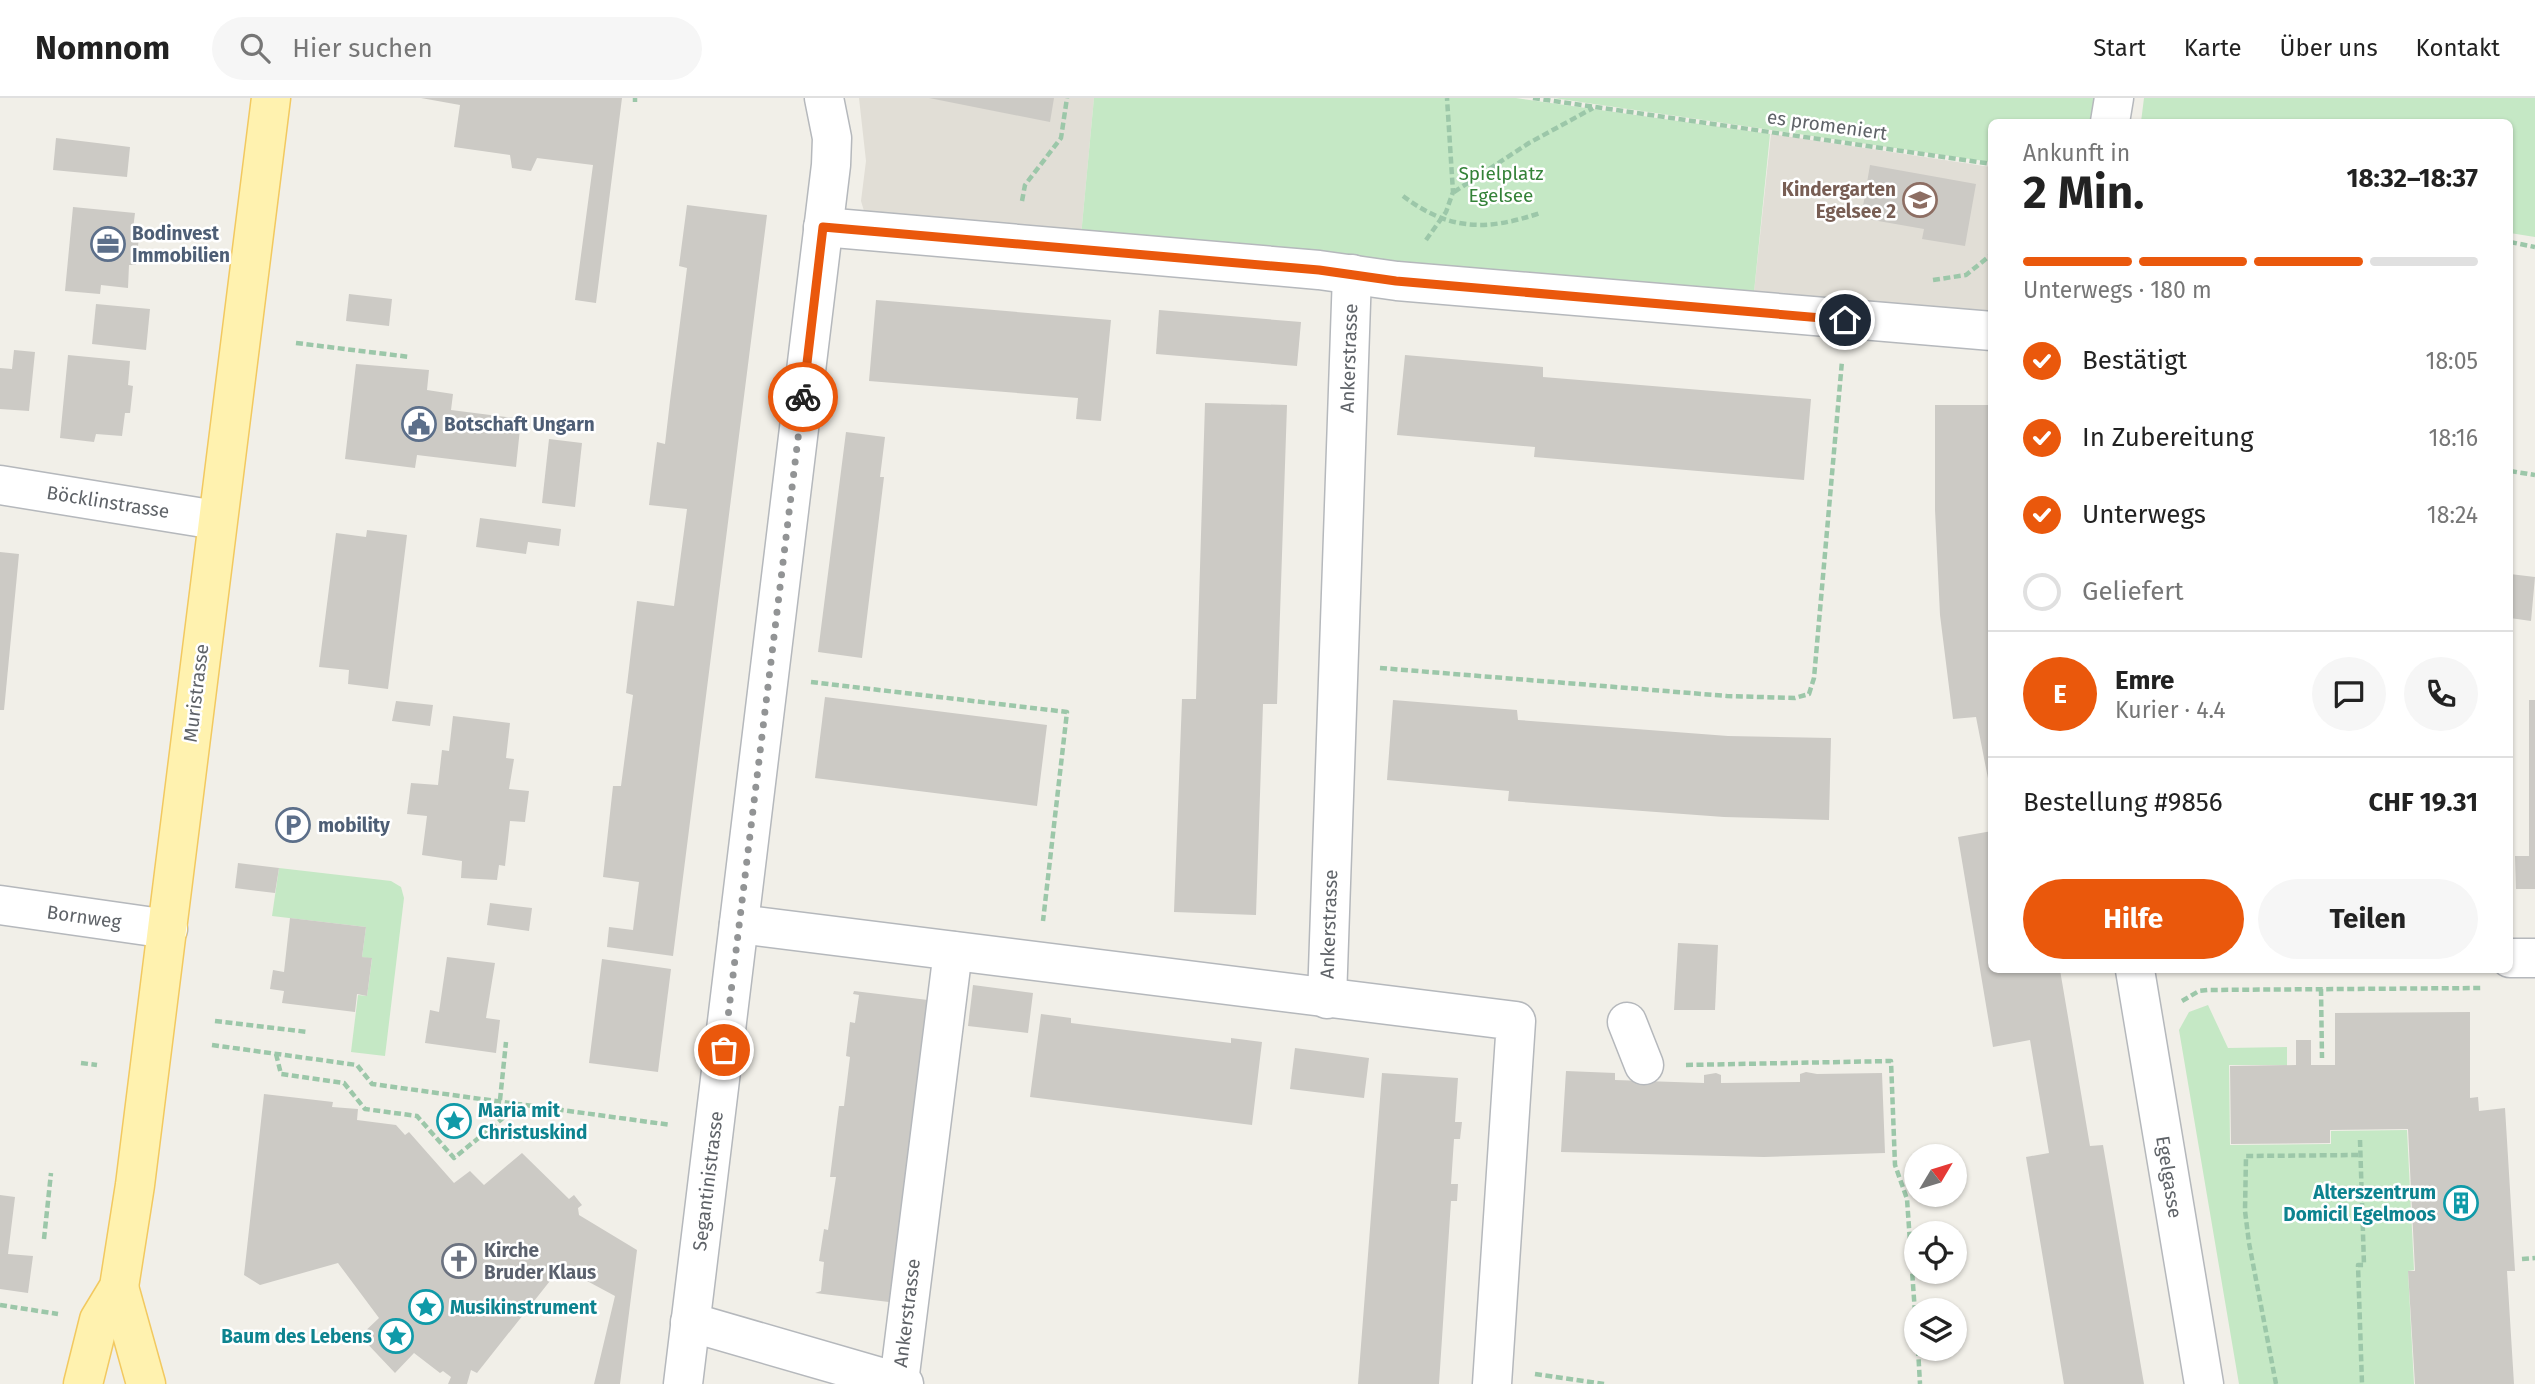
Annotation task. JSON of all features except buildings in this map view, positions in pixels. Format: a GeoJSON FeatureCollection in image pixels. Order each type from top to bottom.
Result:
{"type":"FeatureCollection","features":[{"type":"Feature","properties":{"kind":"main road","name":"Muristrasse"},"geometry":{"type":"LineString","coordinates":[[146,1384],[119,1287],[168,929],[216,520],[271,98]]}},
{"type":"Feature","properties":{"kind":"main road","name":"Muristrasse"},"geometry":{"type":"LineString","coordinates":[[83,1384],[99,1320],[119,1287]]}},
{"type":"Feature","properties":{"kind":"street","name":"Segantinistrasse"},"geometry":{"type":"LineString","coordinates":[[683,1384],[823,227],[832,138],[824,98]]}},
{"type":"Feature","properties":{"kind":"street"},"geometry":{"type":"LineString","coordinates":[[2110,119],[2114,98]]}},
{"type":"Feature","properties":{"kind":"street"},"geometry":{"type":"LineString","coordinates":[[823,227],[1352,274]]}},
{"type":"Feature","properties":{"kind":"street","name":"Ankerstrasse"},"geometry":{"type":"LineString","coordinates":[[1327,999],[1352,274],[1396,281],[1988,331]]}},
{"type":"Feature","properties":{"kind":"street","name":"Böcklinstrasse"},"geometry":{"type":"LineString","coordinates":[[0,485],[216,520]]}},
{"type":"Feature","properties":{"kind":"street","name":"Bornweg"},"geometry":{"type":"LineString","coordinates":[[0,905],[168,929]]}},
{"type":"Feature","properties":{"kind":"street"},"geometry":{"type":"LineString","coordinates":[[739,924],[953,951]]}},
{"type":"Feature","properties":{"kind":"street","name":"Ankerstrasse"},"geometry":{"type":"LineString","coordinates":[[901,1383],[953,951],[1516,1021],[1493,1376]]}},
{"type":"Feature","properties":{"kind":"street"},"geometry":{"type":"LineString","coordinates":[[2513,958],[2535,958]]}},
{"type":"Feature","properties":{"kind":"street","name":"Egelgasse"},"geometry":{"type":"LineString","coordinates":[[2136,973],[2204,1384]]}},
{"type":"Feature","properties":{"kind":"street"},"geometry":{"type":"LineString","coordinates":[[1627,1022],[1644,1065]]}},
{"type":"Feature","properties":{"kind":"street"},"geometry":{"type":"LineString","coordinates":[[690,1322],[901,1383]]}},
{"type":"Feature","properties":{"kind":"path"},"geometry":{"type":"LineString","coordinates":[[1016,244],[1025,185],[1061,138],[1067,98]]}},
{"type":"Feature","properties":{"kind":"path"},"geometry":{"type":"LineString","coordinates":[[1396,281],[1441,219],[1453,192],[1447,98]]}},
{"type":"Feature","properties":{"kind":"path","name":"es promeniert"},"geometry":{"type":"LineString","coordinates":[[1533,98],[1988,163]]}},
{"type":"Feature","properties":{"kind":"path"},"geometry":{"type":"LineString","coordinates":[[1453,192],[1529,143],[1594,107]]}},
{"type":"Feature","properties":{"kind":"path"},"geometry":{"type":"LineString","coordinates":[[1403,196],[1441,219],[1464,225],[1499,226],[1540,213]]}},
{"type":"Feature","properties":{"kind":"path"},"geometry":{"type":"LineString","coordinates":[[2513,243],[2535,247]]}},
{"type":"Feature","properties":{"kind":"path"},"geometry":{"type":"LineString","coordinates":[[1337,664],[1727,696],[1795,698],[1808,694],[1814,678],[1845,320]]}},
{"type":"Feature","properties":{"kind":"path"},"geometry":{"type":"LineString","coordinates":[[296,343],[410,357]]}},
{"type":"Feature","properties":{"kind":"path"},"geometry":{"type":"LineString","coordinates":[[2513,471],[2535,475]]}},
{"type":"Feature","properties":{"kind":"path"},"geometry":{"type":"LineString","coordinates":[[769,676],[1067,712],[1038,962]]}},
{"type":"Feature","properties":{"kind":"path"},"geometry":{"type":"LineString","coordinates":[[2176,1009],[2188,996],[2199,991],[2487,988]]}},
{"type":"Feature","properties":{"kind":"path"},"geometry":{"type":"LineString","coordinates":[[2321,989],[2322,1058]]}},
{"type":"Feature","properties":{"kind":"path"},"geometry":{"type":"LineString","coordinates":[[215,1021],[308,1032]]}},
{"type":"Feature","properties":{"kind":"path"},"geometry":{"type":"LineString","coordinates":[[500,1100],[506,1042]]}},
{"type":"Feature","properties":{"kind":"path"},"geometry":{"type":"LineString","coordinates":[[212,1045],[357,1065],[372,1084],[683,1126]]}},
{"type":"Feature","properties":{"kind":"path"},"geometry":{"type":"LineString","coordinates":[[276,1054],[281,1074],[344,1083],[365,1109],[417,1116],[454,1158],[520,1105]]}},
{"type":"Feature","properties":{"kind":"path"},"geometry":{"type":"LineString","coordinates":[[1644,1065],[1891,1062],[1895,1164],[1907,1199],[1914,1298]]}},
{"type":"Feature","properties":{"kind":"path"},"geometry":{"type":"LineString","coordinates":[[80,1063],[97,1065]]}},
{"type":"Feature","properties":{"kind":"path"},"geometry":{"type":"LineString","coordinates":[[2360,1140],[2364,1265],[2358,1265],[2361,1384]]}},
{"type":"Feature","properties":{"kind":"path"},"geometry":{"type":"LineString","coordinates":[[2276,1384],[2249,1244],[2245,1210],[2246,1156],[2360,1155]]}},
{"type":"Feature","properties":{"kind":"path"},"geometry":{"type":"LineString","coordinates":[[44,1239],[51,1173]]}},
{"type":"Feature","properties":{"kind":"path"},"geometry":{"type":"LineString","coordinates":[[2522,1259],[2535,1258]]}},
{"type":"Feature","properties":{"kind":"path"},"geometry":{"type":"LineString","coordinates":[[0,1305],[67,1315]]}},
{"type":"Feature","properties":{"kind":"path"},"geometry":{"type":"LineString","coordinates":[[1919,1361],[1920,1384]]}},
{"type":"Feature","properties":{"kind":"path"},"geometry":{"type":"LineString","coordinates":[[1493,1376],[1604,1384]]}},
{"type":"Feature","properties":{"kind":"shaded area"},"geometry":{"type":"Polygon","coordinates":[[[859,98],[1094,98],[1081,236],[871,216],[864,211],[861,201],[866,161],[859,98]]]}},
{"type":"Feature","properties":{"kind":"shaded area"},"geometry":{"type":"Polygon","coordinates":[[[1771,134],[1988,167],[1988,313],[1754,292],[1771,134]]]}},
{"type":"Feature","properties":{"kind":"green space","name":"Spielplatz Egelsee"},"geometry":{"type":"Polygon","coordinates":[[[1094,98],[1516,98],[1770,134],[1754,292],[1081,236],[1094,98]]]}},
{"type":"Feature","properties":{"kind":"green space"},"geometry":{"type":"Polygon","coordinates":[[[1553,98],[2097,98],[2094,119],[1988,119],[1988,162],[1553,98]]]}},
{"type":"Feature","properties":{"kind":"green space"},"geometry":{"type":"Polygon","coordinates":[[[2144,98],[2535,98],[2535,237],[2513,233],[2513,119],[2141,119],[2144,98]]]}},
{"type":"Feature","properties":{"kind":"green space"},"geometry":{"type":"Polygon","coordinates":[[[279,868],[391,881],[401,887],[404,898],[385,1056],[351,1052],[358,995],[367,996],[372,959],[362,957],[366,927],[272,916],[279,868]]]}},
{"type":"Feature","properties":{"kind":"green space"},"geometry":{"type":"Polygon","coordinates":[[[2208,1005],[2228,1048],[2287,1047],[2287,1065],[2229,1065],[2230,1145],[2331,1144],[2331,1131],[2407,1130],[2414,1270],[2408,1271],[2414,1384],[2239,1384],[2179,1030],[2189,1012],[2208,1005]]]}},
{"type":"Feature","properties":{"kind":"way so far"},"geometry":{"type":"LineString","coordinates":[[724,1050],[803,397]]}},
{"type":"Feature","properties":{"kind":"place","name":"Kindergarten Egelsee 2"},"geometry":{"type":"Point","coordinates":[1920,200]}},
{"type":"Feature","properties":{"kind":"place","name":"Bodinvest Immobilien"},"geometry":{"type":"Point","coordinates":[108,244]}},
{"type":"Feature","properties":{"kind":"place","name":"Botschaft Ungarn"},"geometry":{"type":"Point","coordinates":[419,424]}},
{"type":"Feature","properties":{"kind":"place","name":"mobility"},"geometry":{"type":"Point","coordinates":[293,825]}},
{"type":"Feature","properties":{"kind":"place","name":"Maria mit Christuskind"},"geometry":{"type":"Point","coordinates":[454,1121]}},
{"type":"Feature","properties":{"kind":"place","name":"Alterszentrum Domicil Egelmoos"},"geometry":{"type":"Point","coordinates":[2461,1203]}},
{"type":"Feature","properties":{"kind":"place","name":"Kirche Bruder Klaus"},"geometry":{"type":"Point","coordinates":[459,1261]}},
{"type":"Feature","properties":{"kind":"place","name":"Musikinstrument"},"geometry":{"type":"Point","coordinates":[426,1307]}},
{"type":"Feature","properties":{"kind":"place","name":"Baum des Lebens"},"geometry":{"type":"Point","coordinates":[396,1336]}},
{"type":"Feature","properties":{"kind":"route"},"geometry":{"type":"LineString","coordinates":[[803,397],[823,227],[1319,270],[1396,281],[1845,320]]}}]}
